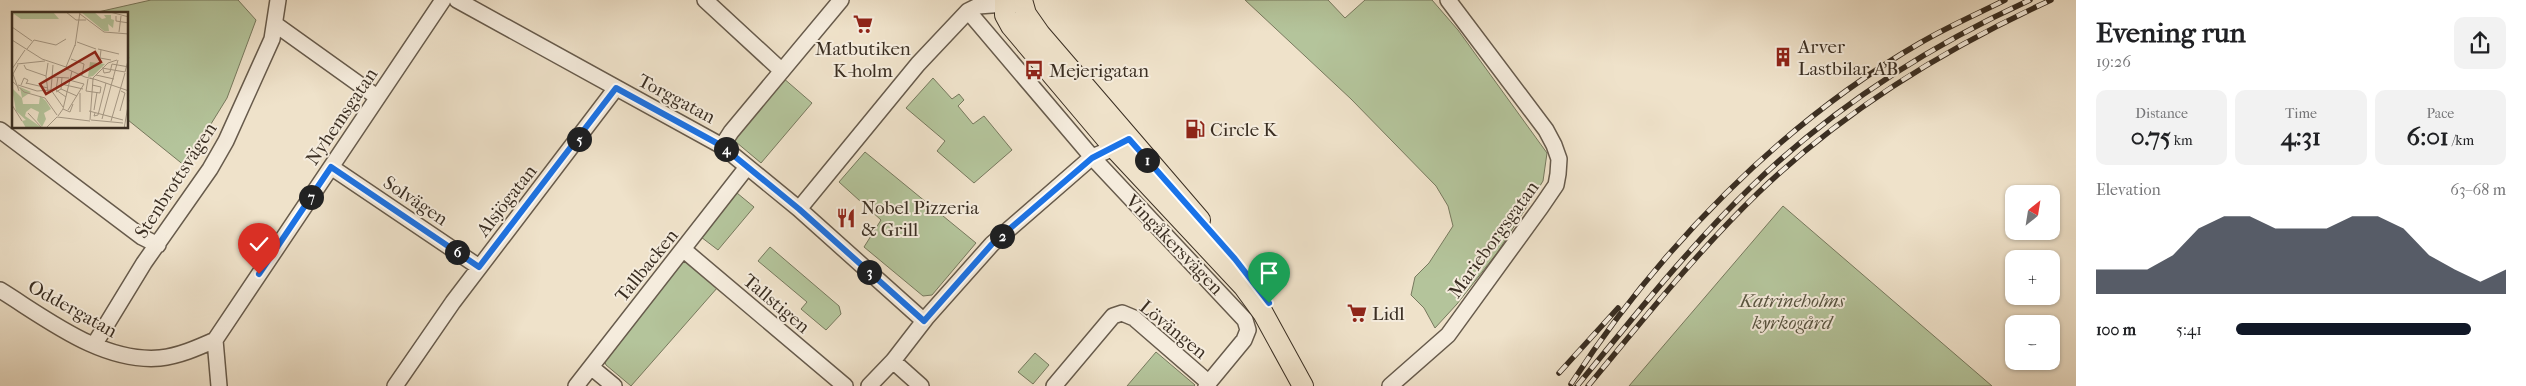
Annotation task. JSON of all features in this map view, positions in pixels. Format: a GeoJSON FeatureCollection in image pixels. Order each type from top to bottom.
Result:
{"type":"FeatureCollection","features":[{"type":"Feature","properties":{"kind":"main road","name":"Vingåkersvägen"},"geometry":{"type":"LineString","coordinates":[[1014,2],[1005,15],[1011,26],[1251,278],[1269,303],[1313,386]]}},
{"type":"Feature","properties":{"kind":"main road","name":"Vingåkersvägen"},"geometry":{"type":"LineString","coordinates":[[1122,143],[1244,287],[1263,313],[1304,386]]}},
{"type":"Feature","properties":{"kind":"street","name":"Stenbrottsvägen"},"geometry":{"type":"LineString","coordinates":[[94,345],[158,245],[210,169],[226,141],[260,70],[272,39],[278,0]]}},
{"type":"Feature","properties":{"kind":"street","name":"Nyhemsgatan"},"geometry":{"type":"LineString","coordinates":[[214,340],[442,0]]}},
{"type":"Feature","properties":{"kind":"street","name":"Torggatan"},"geometry":{"type":"LineString","coordinates":[[457,0],[722,146],[799,209],[924,321]]}},
{"type":"Feature","properties":{"kind":"street"},"geometry":{"type":"LineString","coordinates":[[705,0],[782,71]]}},
{"type":"Feature","properties":{"kind":"street"},"geometry":{"type":"LineString","coordinates":[[722,146],[731,132],[841,0]]}},
{"type":"Feature","properties":{"kind":"street","name":"Marieborgsgatan"},"geometry":{"type":"LineString","coordinates":[[1390,386],[1448,334],[1541,207],[1556,185],[1558,174],[1559,159],[1546,130],[1448,0]]}},
{"type":"Feature","properties":{"kind":"street"},"geometry":{"type":"LineString","coordinates":[[799,209],[918,64],[968,11],[978,6],[1014,2]]}},
{"type":"Feature","properties":{"kind":"street","name":"Vingåkersvägen"},"geometry":{"type":"LineString","coordinates":[[968,11],[1092,158],[1246,320],[1248,330],[1244,340],[1207,384]]}},
{"type":"Feature","properties":{"kind":"street"},"geometry":{"type":"LineString","coordinates":[[275,24],[377,97]]}},
{"type":"Feature","properties":{"kind":"street","name":"Alsjögatan"},"geometry":{"type":"LineString","coordinates":[[395,386],[479,267],[616,88]]}},
{"type":"Feature","properties":{"kind":"street"},"geometry":{"type":"LineString","coordinates":[[0,130],[142,237],[158,245]]}},
{"type":"Feature","properties":{"kind":"street"},"geometry":{"type":"LineString","coordinates":[[869,386],[893,361],[924,321],[992,244],[1092,158],[1122,143]]}},
{"type":"Feature","properties":{"kind":"street","name":"Solvägen"},"geometry":{"type":"LineString","coordinates":[[331,167],[479,267]]}},
{"type":"Feature","properties":{"kind":"street","name":"Tallbacken"},"geometry":{"type":"LineString","coordinates":[[576,386],[747,168]]}},
{"type":"Feature","properties":{"kind":"street","name":"Tallstigen"},"geometry":{"type":"LineString","coordinates":[[684,250],[845,386]]}},
{"type":"Feature","properties":{"kind":"street","name":"Oddergatan"},"geometry":{"type":"LineString","coordinates":[[0,290],[94,345],[115,354],[140,359],[162,358],[189,352],[214,340]]}},
{"type":"Feature","properties":{"kind":"street","name":"Lövängen"},"geometry":{"type":"LineString","coordinates":[[1054,386],[1113,316],[1122,313],[1134,318],[1207,384]]}},
{"type":"Feature","properties":{"kind":"street"},"geometry":{"type":"LineString","coordinates":[[214,340],[219,386]]}},
{"type":"Feature","properties":{"kind":"street"},"geometry":{"type":"LineString","coordinates":[[893,361],[922,386]]}},
{"type":"Feature","properties":{"kind":"street"},"geometry":{"type":"LineString","coordinates":[[591,367],[614,386]]}},
{"type":"Feature","properties":{"kind":"green space"},"geometry":{"type":"Polygon","coordinates":[[[151,0],[238,0],[256,20],[227,98],[185,166],[129,121],[129,12],[98,12],[151,0]]]}},
{"type":"Feature","properties":{"kind":"green space"},"geometry":{"type":"Polygon","coordinates":[[[1245,0],[1328,0],[1345,18],[1365,0],[1432,0],[1458,30],[1547,153],[1543,181],[1526,208],[1497,253],[1457,304],[1435,328],[1424,308],[1411,295],[1415,277],[1429,263],[1453,226],[1448,206],[1436,186],[1351,99],[1245,0]]]}},
{"type":"Feature","properties":{"kind":"green space"},"geometry":{"type":"Polygon","coordinates":[[[782,77],[812,103],[761,163],[730,137],[782,77]]]}},
{"type":"Feature","properties":{"kind":"green space"},"geometry":{"type":"Polygon","coordinates":[[[933,78],[952,99],[959,94],[964,100],[958,106],[973,124],[984,116],[1012,150],[974,183],[937,151],[945,141],[906,108],[933,78]]]}},
{"type":"Feature","properties":{"kind":"green space"},"geometry":{"type":"Polygon","coordinates":[[[865,152],[976,243],[932,295],[923,296],[864,247],[881,220],[839,182],[865,152]]]}},
{"type":"Feature","properties":{"kind":"green space"},"geometry":{"type":"Polygon","coordinates":[[[737,193],[754,207],[718,250],[701,237],[737,193]]]}},
{"type":"Feature","properties":{"kind":"green space","name":"Katrineholms kyrkogård"},"geometry":{"type":"Polygon","coordinates":[[[1783,206],[1992,386],[1629,386],[1783,206]]]}},
{"type":"Feature","properties":{"kind":"green space"},"geometry":{"type":"Polygon","coordinates":[[[770,247],[839,306],[841,314],[826,330],[801,309],[807,302],[758,261],[770,247]]]}},
{"type":"Feature","properties":{"kind":"green space"},"geometry":{"type":"Polygon","coordinates":[[[688,261],[718,287],[631,386],[606,365],[603,357],[680,262],[688,261]]]}},
{"type":"Feature","properties":{"kind":"green space"},"geometry":{"type":"Polygon","coordinates":[[[1156,352],[1195,385],[1127,386],[1156,352]]]}},
{"type":"Feature","properties":{"kind":"green space"},"geometry":{"type":"Polygon","coordinates":[[[1035,353],[1049,365],[1033,384],[1018,372],[1035,353]]]}},
{"type":"Feature","properties":{"kind":"railway"},"geometry":{"type":"LineString","coordinates":[[1571,384],[1605,334],[1683,238],[1726,193],[1771,151],[1819,111],[1869,75],[1930,37],[2005,0]]}},
{"type":"Feature","properties":{"kind":"railway"},"geometry":{"type":"LineString","coordinates":[[1577,386],[1705,234],[1782,158],[1848,106],[1918,59],[1992,18],[2030,0]]}},
{"type":"Feature","properties":{"kind":"railway"},"geometry":{"type":"LineString","coordinates":[[1588,386],[1713,239],[1758,193],[1791,163],[1825,135],[1896,84],[1972,39],[2051,0]]}},
{"type":"Feature","properties":{"kind":"railway"},"geometry":{"type":"LineString","coordinates":[[1559,373],[1618,308]]}},
{"type":"Feature","properties":{"kind":"place","name":"Matbutiken K-holm"},"geometry":{"type":"Point","coordinates":[863,24]}},
{"type":"Feature","properties":{"kind":"place","name":"Arver Lastbilar AB"},"geometry":{"type":"Point","coordinates":[1783,57]}},
{"type":"Feature","properties":{"kind":"place","name":"Mejerigatan"},"geometry":{"type":"Point","coordinates":[1034,70]}},
{"type":"Feature","properties":{"kind":"place","name":"Circle K"},"geometry":{"type":"Point","coordinates":[1195,129]}},
{"type":"Feature","properties":{"kind":"place","name":"Nobel Pizzeria & Grill"},"geometry":{"type":"Point","coordinates":[846,218]}},
{"type":"Feature","properties":{"kind":"place","name":"Lidl"},"geometry":{"type":"Point","coordinates":[1357,313]}},
{"type":"Feature","properties":{"kind":"route"},"geometry":{"type":"LineString","coordinates":[[259,274],[331,167],[479,267],[608,101],[616,88],[722,146],[799,209],[924,321],[992,244],[1092,158],[1129,139],[1235,259],[1269,303]]}}]}
